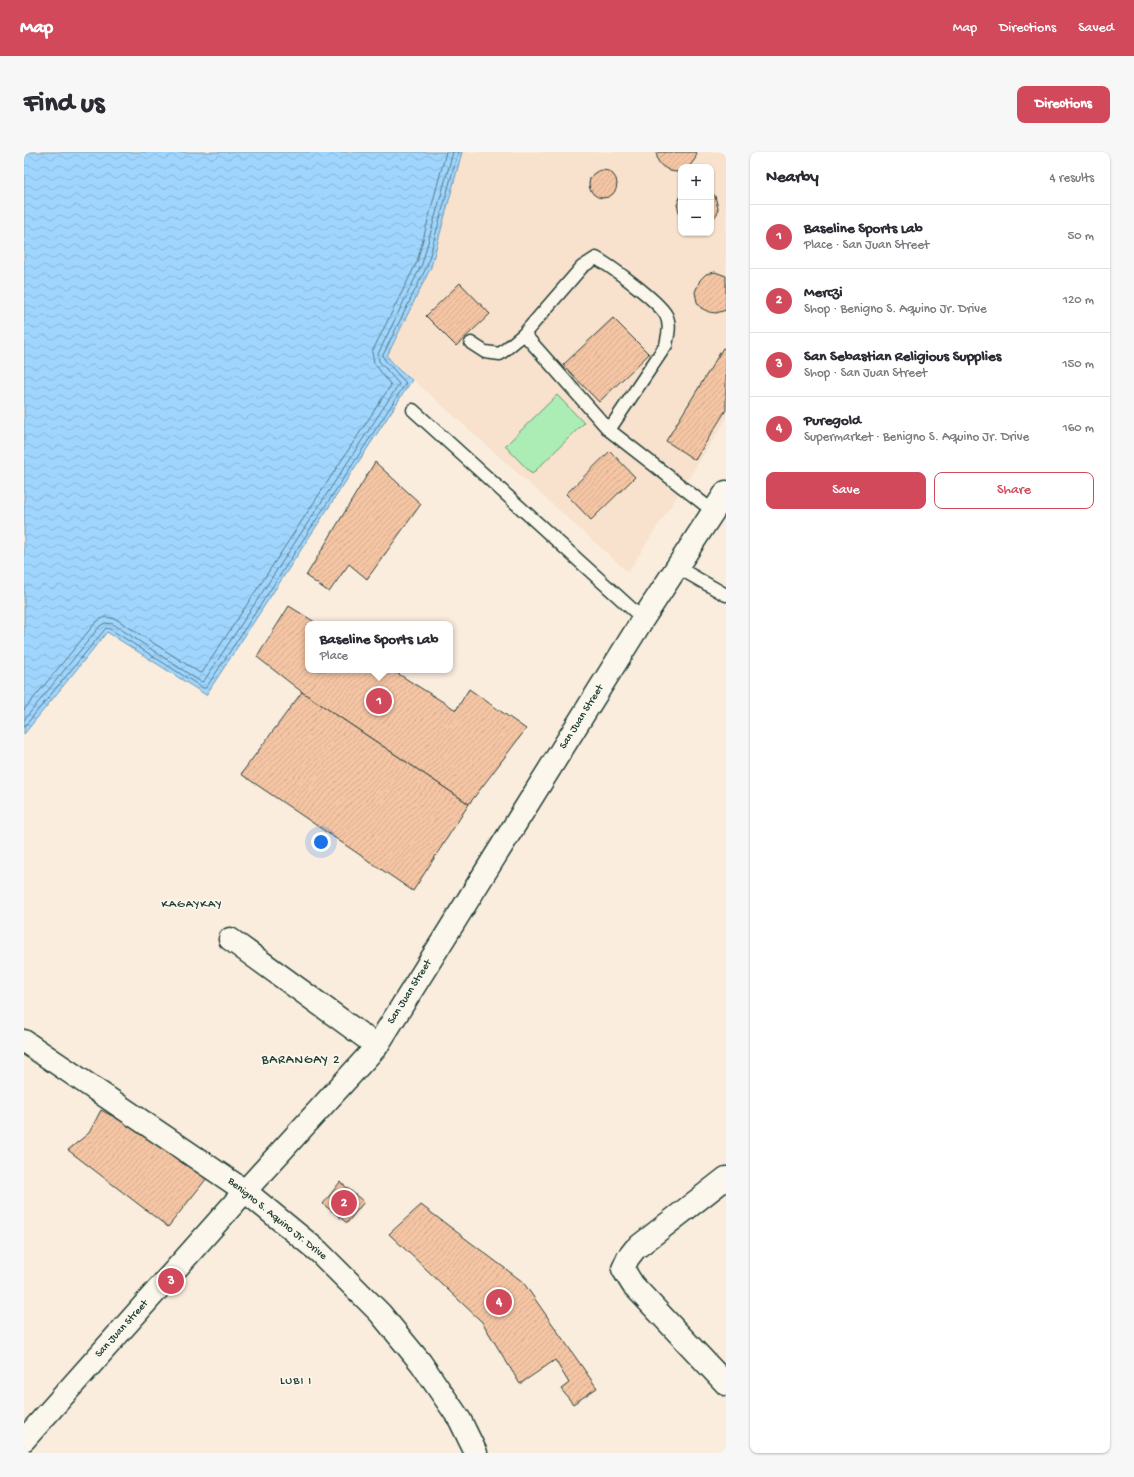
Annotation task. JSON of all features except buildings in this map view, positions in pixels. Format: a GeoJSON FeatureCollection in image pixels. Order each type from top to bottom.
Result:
{"type":"FeatureCollection","features":[{"type":"Feature","properties":{"kind":"main road","name":"San Juan Street"},"geometry":{"type":"LineString","coordinates":[[24,1440],[245,1191],[377,1046],[643,619],[726,492]]}},
{"type":"Feature","properties":{"kind":"main road"},"geometry":{"type":"LineString","coordinates":[[230,939],[377,1046]]}},
{"type":"Feature","properties":{"kind":"main road","name":"Benigno S. Aquino Jr. Drive"},"geometry":{"type":"LineString","coordinates":[[24,1041],[245,1191],[319,1252],[380,1313],[430,1376],[460,1420],[476,1453]]}},
{"type":"Feature","properties":{"kind":"main road"},"geometry":{"type":"LineString","coordinates":[[726,1178],[635,1249],[622,1269],[633,1285],[726,1384]]}},
{"type":"Feature","properties":{"kind":"lane"},"geometry":{"type":"LineString","coordinates":[[470,343],[485,352],[500,354],[524,334],[582,267],[596,258],[611,266],[658,306],[666,316],[670,330],[666,345],[610,430]]}},
{"type":"Feature","properties":{"kind":"lane"},"geometry":{"type":"LineString","coordinates":[[524,334],[610,430],[713,511]]}},
{"type":"Feature","properties":{"kind":"lane"},"geometry":{"type":"LineString","coordinates":[[413,410],[643,619]]}},
{"type":"Feature","properties":{"kind":"lane"},"geometry":{"type":"LineString","coordinates":[[677,568],[726,595]]}},
{"type":"Feature","properties":{"kind":"shaded area"},"geometry":{"type":"Polygon","coordinates":[[[462,152],[726,152],[726,420],[628,572],[387,356],[431,267],[462,152]]]}},
{"type":"Feature","properties":{"kind":"green space"},"geometry":{"type":"Polygon","coordinates":[[[557,395],[584,423],[532,474],[505,446],[557,395]]]}},
{"type":"Feature","properties":{"kind":"water"},"geometry":{"type":"Polygon","coordinates":[[[24,152],[462,152],[431,267],[387,356],[399,370],[412,380],[206,695],[107,632],[24,734],[24,152]]]}},
{"type":"Feature","properties":{"kind":"place","name":"Baseline Sports Lab"},"geometry":{"type":"Point","coordinates":[379,701]}},
{"type":"Feature","properties":{"kind":"place","name":"Merczi"},"geometry":{"type":"Point","coordinates":[344,1203]}},
{"type":"Feature","properties":{"kind":"place","name":"San Sebastian Religious Supplies"},"geometry":{"type":"Point","coordinates":[171,1281]}},
{"type":"Feature","properties":{"kind":"place","name":"Puregold"},"geometry":{"type":"Point","coordinates":[499,1302]}},
{"type":"Feature","properties":{"kind":"district","name":"KAGAYKAY"},"geometry":{"type":"Point","coordinates":[192,905]}},
{"type":"Feature","properties":{"kind":"district","name":"BARANGAY 2"},"geometry":{"type":"Point","coordinates":[301,1060]}},
{"type":"Feature","properties":{"kind":"district","name":"LUBI I"},"geometry":{"type":"Point","coordinates":[296,1382]}}]}
